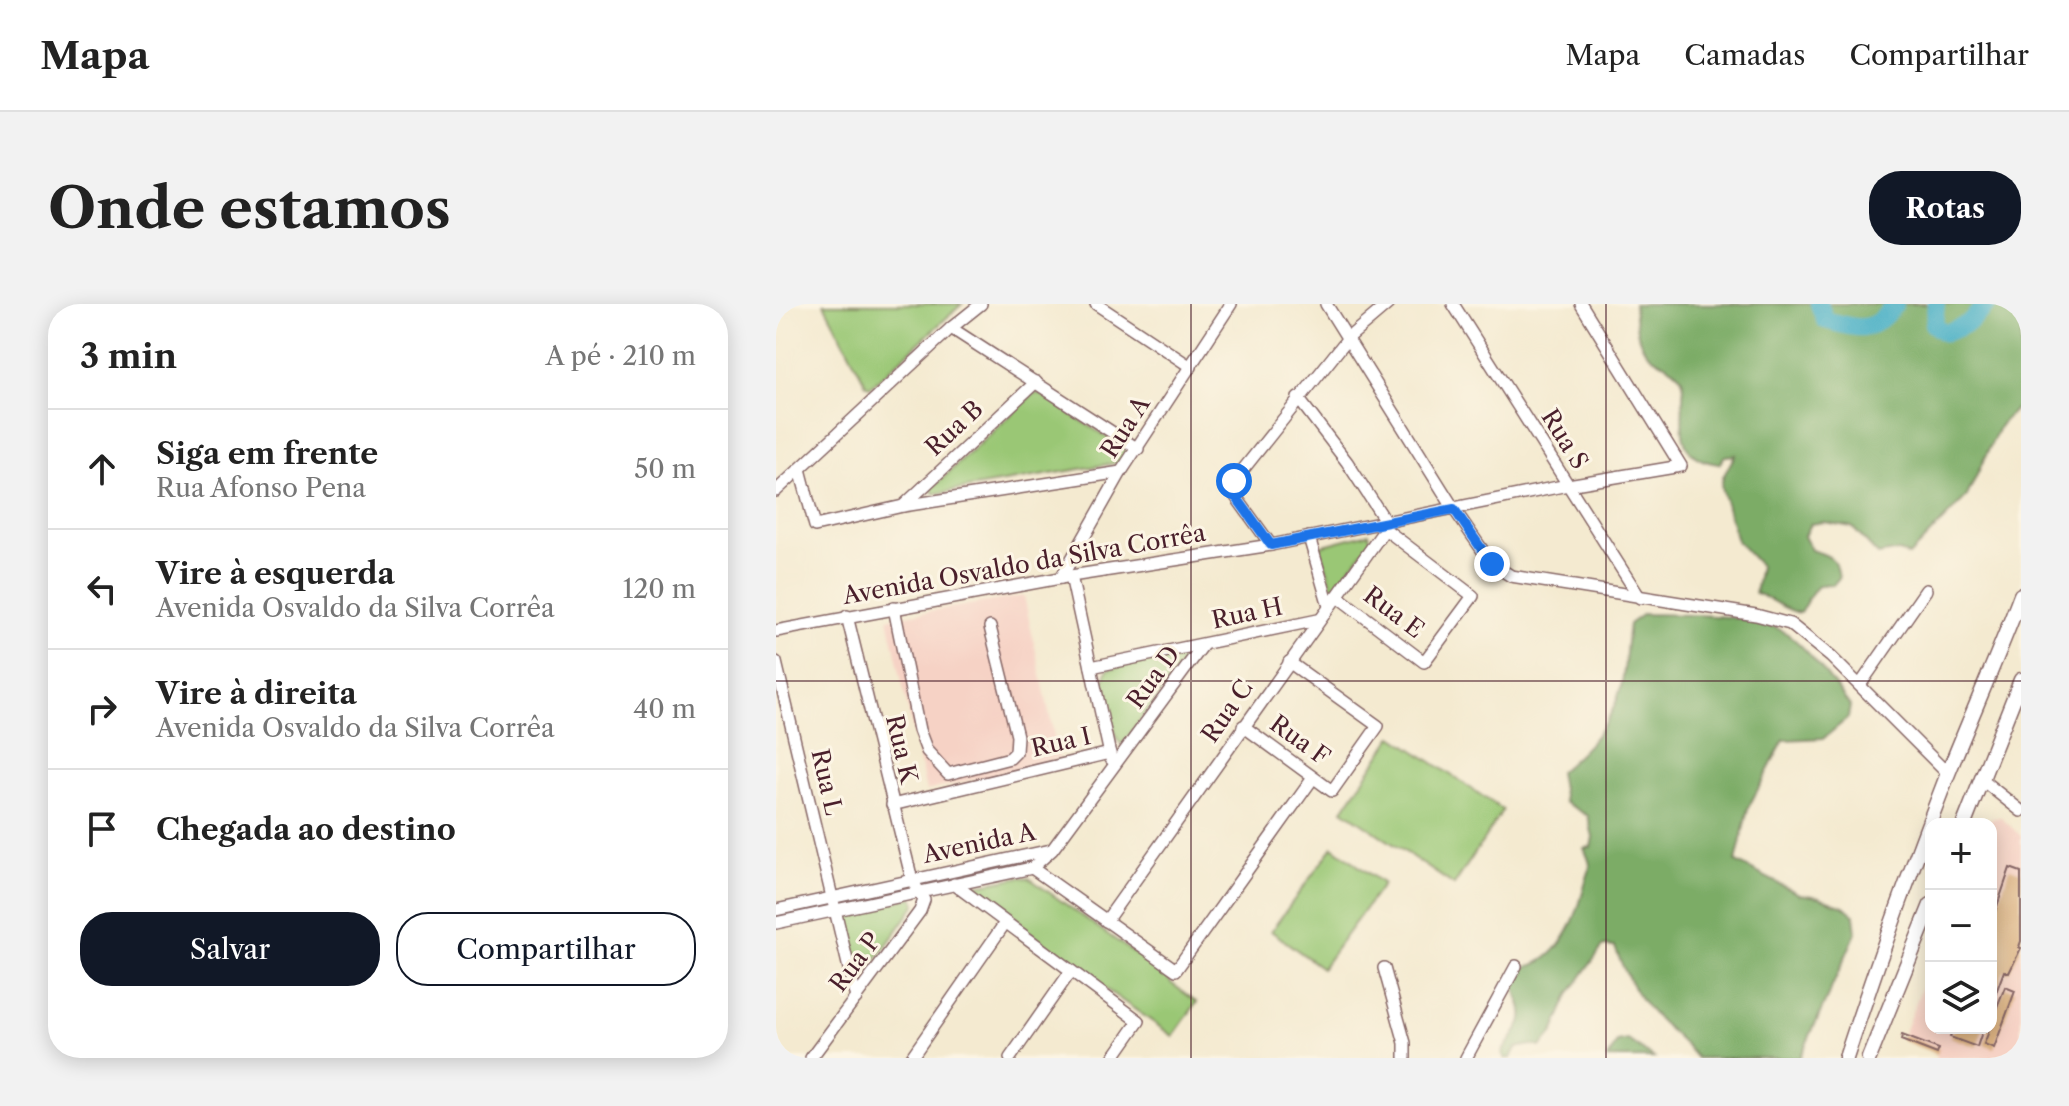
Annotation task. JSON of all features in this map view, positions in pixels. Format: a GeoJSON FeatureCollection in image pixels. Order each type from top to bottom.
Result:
{"type":"FeatureCollection","features":[{"type":"Feature","properties":{"kind":"main road"},"geometry":{"type":"LineString","coordinates":[[1846,1058],[1872,978],[1948,774],[2021,595]]}},
{"type":"Feature","properties":{"kind":"main road"},"geometry":{"type":"LineString","coordinates":[[1966,818],[2021,680]]}},
{"type":"Feature","properties":{"kind":"main road"},"geometry":{"type":"LineString","coordinates":[[1869,1058],[1925,920]]}},
{"type":"Feature","properties":{"kind":"main road"},"geometry":{"type":"LineString","coordinates":[[1837,1058],[1872,978]]}},
{"type":"Feature","properties":{"kind":"main road"},"geometry":{"type":"LineString","coordinates":[[1877,1058],[1883,1024]]}},
{"type":"Feature","properties":{"kind":"street"},"geometry":{"type":"LineString","coordinates":[[776,491],[951,328],[981,304]]}},
{"type":"Feature","properties":{"kind":"street"},"geometry":{"type":"LineString","coordinates":[[1096,304],[1191,367]]}},
{"type":"Feature","properties":{"kind":"street","name":"Rua A"},"geometry":{"type":"LineString","coordinates":[[1066,577],[1121,472],[1231,304]]}},
{"type":"Feature","properties":{"kind":"street"},"geometry":{"type":"LineString","coordinates":[[1326,304],[1454,509],[1492,564],[1511,576],[1756,615],[1790,624],[1831,657],[1948,774]]}},
{"type":"Feature","properties":{"kind":"street"},"geometry":{"type":"LineString","coordinates":[[1271,545],[1234,494],[1234,481],[1348,338],[1388,304]]}},
{"type":"Feature","properties":{"kind":"street","name":"Rua S"},"geometry":{"type":"LineString","coordinates":[[1453,304],[1640,598]]}},
{"type":"Feature","properties":{"kind":"street","name":"Avenida Osvaldo da Silva Corrêa"},"geometry":{"type":"LineString","coordinates":[[776,631],[1066,577],[1386,526],[1568,485],[1681,466],[1581,304]]}},
{"type":"Feature","properties":{"kind":"street"},"geometry":{"type":"LineString","coordinates":[[951,328],[1138,449]]}},
{"type":"Feature","properties":{"kind":"street","name":"Rua B"},"geometry":{"type":"LineString","coordinates":[[903,506],[1036,382]]}},
{"type":"Feature","properties":{"kind":"street"},"geometry":{"type":"LineString","coordinates":[[1298,398],[1347,462],[1386,526]]}},
{"type":"Feature","properties":{"kind":"street"},"geometry":{"type":"LineString","coordinates":[[800,469],[815,526],[903,506],[1121,472]]}},
{"type":"Feature","properties":{"kind":"street","name":"Rua C"},"geometry":{"type":"LineString","coordinates":[[1106,921],[1386,526]]}},
{"type":"Feature","properties":{"kind":"street","name":"Rua E"},"geometry":{"type":"LineString","coordinates":[[1333,601],[1424,662],[1473,596],[1386,526]]}},
{"type":"Feature","properties":{"kind":"street"},"geometry":{"type":"LineString","coordinates":[[1309,537],[1333,601]]}},
{"type":"Feature","properties":{"kind":"street","name":"Rua I"},"geometry":{"type":"LineString","coordinates":[[892,805],[1110,753],[1091,667],[1066,577]]}},
{"type":"Feature","properties":{"kind":"street"},"geometry":{"type":"LineString","coordinates":[[1860,685],[1926,590]]}},
{"type":"Feature","properties":{"kind":"street"},"geometry":{"type":"LineString","coordinates":[[894,608],[919,730],[927,751],[948,774],[1010,758],[1016,752],[1017,736],[990,627]]}},
{"type":"Feature","properties":{"kind":"street","name":"Rua K"},"geometry":{"type":"LineString","coordinates":[[847,616],[892,805],[915,885]]}},
{"type":"Feature","properties":{"kind":"street","name":"Rua H"},"geometry":{"type":"LineString","coordinates":[[1091,667],[1318,620]]}},
{"type":"Feature","properties":{"kind":"street","name":"Rua D"},"geometry":{"type":"LineString","coordinates":[[1052,850],[1203,645]]}},
{"type":"Feature","properties":{"kind":"street","name":"Rua L"},"geometry":{"type":"LineString","coordinates":[[776,662],[856,998]]}},
{"type":"Feature","properties":{"kind":"street","name":"Rua F"},"geometry":{"type":"LineString","coordinates":[[1243,726],[1332,791],[1378,726],[1289,662]]}},
{"type":"Feature","properties":{"kind":"street"},"geometry":{"type":"LineString","coordinates":[[1110,753],[1113,769]]}},
{"type":"Feature","properties":{"kind":"street"},"geometry":{"type":"LineString","coordinates":[[1032,868],[1176,970],[1313,778]]}},
{"type":"Feature","properties":{"kind":"street"},"geometry":{"type":"LineString","coordinates":[[1982,780],[2021,811]]}},
{"type":"Feature","properties":{"kind":"street","name":"Avenida A"},"geometry":{"type":"LineString","coordinates":[[776,910],[831,897],[915,885],[954,884],[1032,868],[1052,850]]}},
{"type":"Feature","properties":{"kind":"street","name":"Avenida A"},"geometry":{"type":"LineString","coordinates":[[776,923],[835,911],[915,885],[1052,850]]}},
{"type":"Feature","properties":{"kind":"street"},"geometry":{"type":"LineString","coordinates":[[954,884],[1139,1021],[1113,1058]]}},
{"type":"Feature","properties":{"kind":"street","name":"Rua P"},"geometry":{"type":"LineString","coordinates":[[811,1058],[920,911],[924,900],[915,885]]}},
{"type":"Feature","properties":{"kind":"street"},"geometry":{"type":"LineString","coordinates":[[911,1058],[1005,923]]}},
{"type":"Feature","properties":{"kind":"street"},"geometry":{"type":"LineString","coordinates":[[1466,1058],[1516,966]]}},
{"type":"Feature","properties":{"kind":"street"},"geometry":{"type":"LineString","coordinates":[[1384,968],[1405,1043],[1405,1058]]}},
{"type":"Feature","properties":{"kind":"street"},"geometry":{"type":"LineString","coordinates":[[1010,1058],[1071,971]]}},
{"type":"Feature","properties":{"kind":"shaded area"},"geometry":{"type":"Polygon","coordinates":[[[1024,596],[1059,759],[926,791],[888,618],[1024,596]]]}},
{"type":"Feature","properties":{"kind":"shaded area"},"geometry":{"type":"Polygon","coordinates":[[[2000,817],[2021,836],[2021,1058],[1936,1058],[1937,1053],[1901,1040],[1925,979],[1925,1034],[1997,1034],[1995,818],[2000,817]]]}},
{"type":"Feature","properties":{"kind":"green space"},"geometry":{"type":"Polygon","coordinates":[[[824,304],[962,304],[870,387],[824,304]]]}},
{"type":"Feature","properties":{"kind":"green space"},"geometry":{"type":"Polygon","coordinates":[[[1634,304],[2021,304],[2021,403],[2000,425],[1967,496],[1909,556],[1899,551],[1878,555],[1852,527],[1824,522],[1810,524],[1804,536],[1811,550],[1831,558],[1839,578],[1833,585],[1816,588],[1800,613],[1755,593],[1760,566],[1737,541],[1721,487],[1735,455],[1725,456],[1719,464],[1705,461],[1689,450],[1682,422],[1683,381],[1675,370],[1651,356],[1643,347],[1634,304]]]}},
{"type":"Feature","properties":{"kind":"green space"},"geometry":{"type":"Polygon","coordinates":[[[1039,393],[1126,450],[1126,457],[1121,462],[934,494],[931,489],[1033,394],[1039,393]]]}},
{"type":"Feature","properties":{"kind":"green space"},"geometry":{"type":"Polygon","coordinates":[[[1369,533],[1371,541],[1333,589],[1320,546],[1369,533]]]}},
{"type":"Feature","properties":{"kind":"green space"},"geometry":{"type":"Polygon","coordinates":[[[1643,614],[1719,616],[1776,628],[1806,651],[1850,706],[1848,718],[1824,738],[1784,740],[1748,808],[1736,862],[1799,894],[1844,906],[1854,915],[1856,933],[1800,1058],[1697,1058],[1646,1006],[1630,982],[1615,947],[1603,946],[1569,995],[1553,1033],[1541,1047],[1516,1048],[1511,1058],[1505,1058],[1502,1054],[1522,1019],[1515,984],[1520,968],[1534,965],[1556,949],[1577,911],[1589,871],[1584,848],[1591,847],[1593,837],[1588,816],[1564,802],[1559,772],[1605,724],[1623,679],[1629,624],[1643,614]]]}},
{"type":"Feature","properties":{"kind":"green space"},"geometry":{"type":"Polygon","coordinates":[[[1185,653],[1187,657],[1122,745],[1117,739],[1103,682],[1108,669],[1185,653]]]}},
{"type":"Feature","properties":{"kind":"green space"},"geometry":{"type":"Polygon","coordinates":[[[1393,736],[1503,810],[1454,885],[1343,810],[1393,736]]]}},
{"type":"Feature","properties":{"kind":"green space"},"geometry":{"type":"Polygon","coordinates":[[[1333,847],[1383,884],[1322,968],[1271,931],[1333,847]]]}},
{"type":"Feature","properties":{"kind":"green space"},"geometry":{"type":"Polygon","coordinates":[[[1029,878],[1166,976],[1197,1002],[1173,1036],[1074,967],[979,893],[976,885],[1029,878]]]}},
{"type":"Feature","properties":{"kind":"green space"},"geometry":{"type":"Polygon","coordinates":[[[913,897],[916,904],[861,981],[857,977],[844,914],[913,897]]]}},
{"type":"Feature","properties":{"kind":"green space"},"geometry":{"type":"Polygon","coordinates":[[[1628,1040],[1654,1058],[1608,1058],[1617,1042],[1628,1040]]]}},
{"type":"Feature","properties":{"kind":"building"},"geometry":{"type":"Polygon","coordinates":[[[2010,868],[2021,872],[2021,948],[2009,973],[2004,971],[1997,990],[1997,962],[1997,906],[2010,868]]]}},
{"type":"Feature","properties":{"kind":"building"},"geometry":{"type":"Polygon","coordinates":[[[2005,987],[2015,991],[1994,1048],[1984,1044],[1988,1034],[1997,1034],[1997,1007],[2005,987]]]}},
{"type":"Feature","properties":{"kind":"building"},"geometry":{"type":"Polygon","coordinates":[[[1951,1034],[1981,1034],[1977,1047],[1950,1037],[1951,1034]]]}},
{"type":"Feature","properties":{"kind":"building"},"geometry":{"type":"Polygon","coordinates":[[[1902,1035],[1939,1049],[1937,1054],[1901,1040],[1902,1035]]]}},
{"type":"Feature","properties":{"kind":"waterway"},"geometry":{"type":"LineString","coordinates":[[1819,304],[1825,320],[1856,327],[1879,321],[1895,304]]}},
{"type":"Feature","properties":{"kind":"waterway"},"geometry":{"type":"LineString","coordinates":[[1936,304],[1934,325],[1945,333],[1967,324],[1988,304]]}},
{"type":"Feature","properties":{"kind":"route"},"geometry":{"type":"LineString","coordinates":[[1234,481],[1234,494],[1271,545],[1454,509],[1492,564]]}}]}
